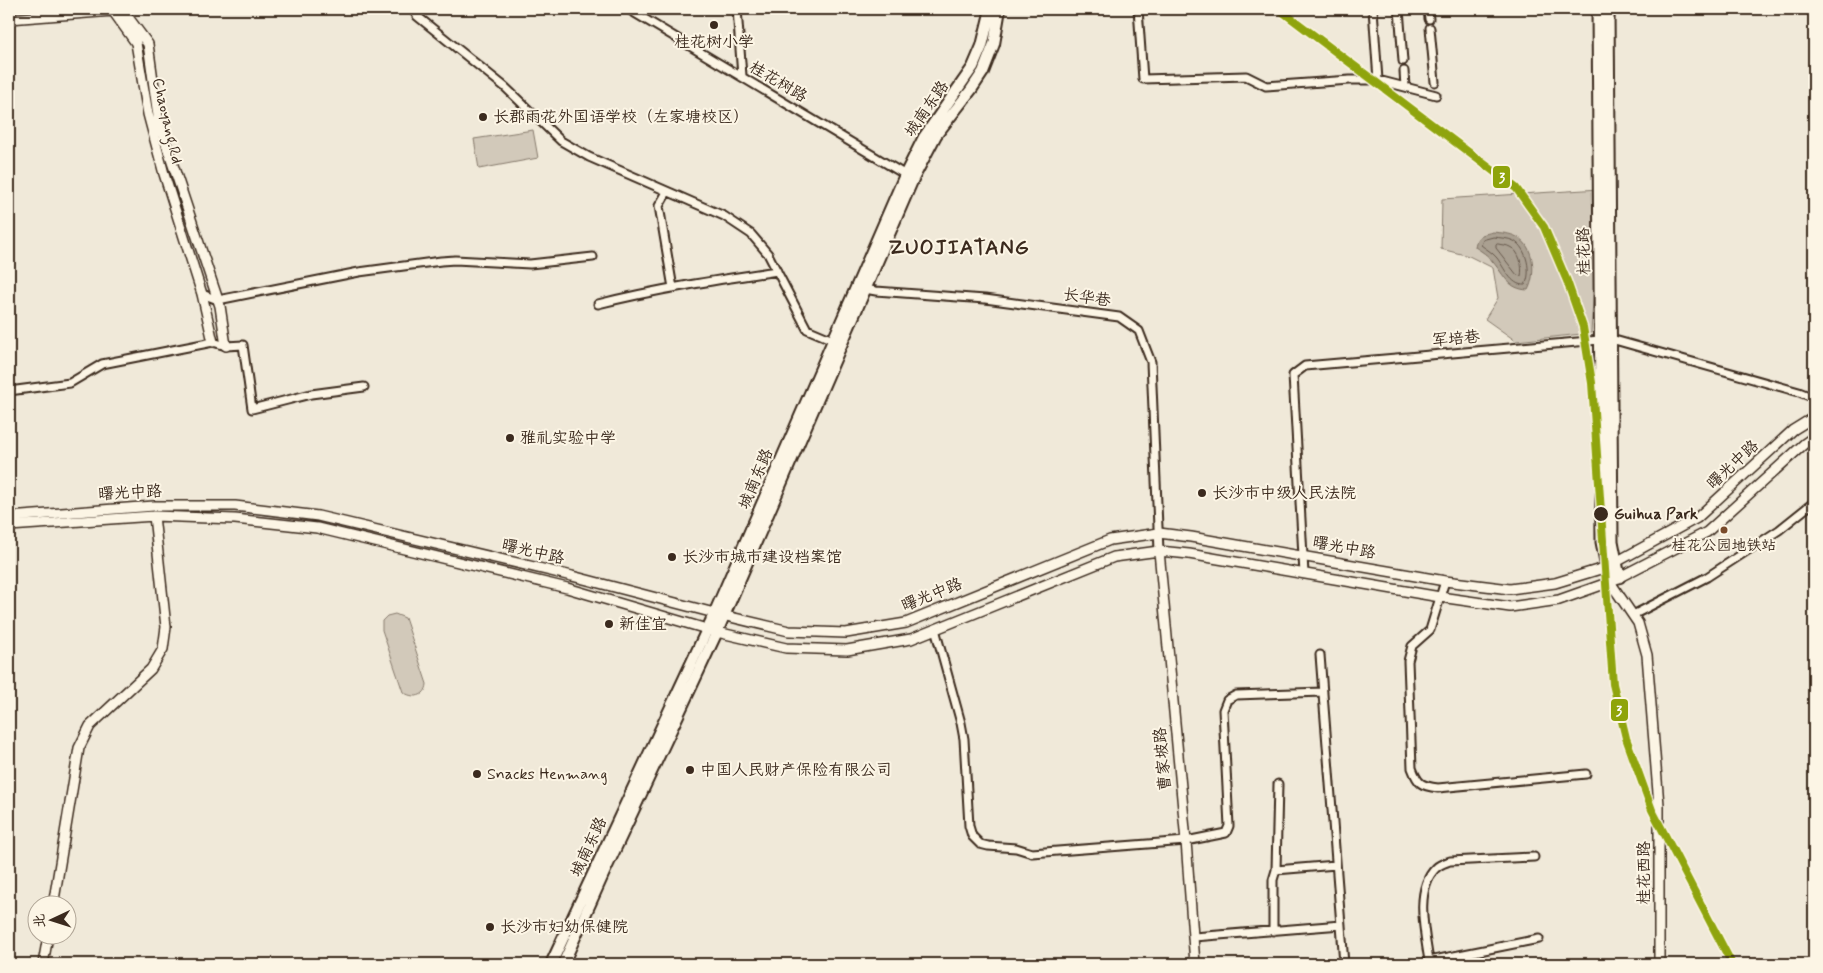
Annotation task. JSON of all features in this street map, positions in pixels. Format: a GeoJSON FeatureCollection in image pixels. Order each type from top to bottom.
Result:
{"type":"FeatureCollection","features":[{"type":"Feature","properties":{"kind":"main road","name":"城南东路"},"geometry":{"type":"LineString","coordinates":[[563,964],[865,289],[924,137],[974,67],[982,46],[991,9]]}},
{"type":"Feature","properties":{"kind":"main road","name":"城南东路"},"geometry":{"type":"LineString","coordinates":[[719,614],[833,340],[909,177],[936,135],[983,72],[994,44],[1000,9]]}},
{"type":"Feature","properties":{"kind":"main road","name":"桂花路"},"geometry":{"type":"LineString","coordinates":[[1598,9],[1606,339]]}},
{"type":"Feature","properties":{"kind":"main road","name":"桂花路"},"geometry":{"type":"LineString","coordinates":[[1608,9],[1606,339],[1602,542],[1611,564],[1614,579]]}},
{"type":"Feature","properties":{"kind":"main road","name":"城南东路"},"geometry":{"type":"LineString","coordinates":[[551,964],[712,630]]}},
{"type":"Feature","properties":{"kind":"street"},"geometry":{"type":"LineString","coordinates":[[9,14],[70,9]]}},
{"type":"Feature","properties":{"kind":"street"},"geometry":{"type":"LineString","coordinates":[[9,19],[116,9]]}},
{"type":"Feature","properties":{"kind":"street","name":"Chaoyang.Rd"},"geometry":{"type":"LineString","coordinates":[[116,9],[136,43],[148,114],[159,157],[202,294],[213,342]]}},
{"type":"Feature","properties":{"kind":"street","name":"Chaoyang.Rd"},"geometry":{"type":"LineString","coordinates":[[116,9],[148,44],[159,123],[218,300],[226,346]]}},
{"type":"Feature","properties":{"kind":"street"},"geometry":{"type":"LineString","coordinates":[[413,9],[417,16],[505,87],[561,141],[588,157],[724,216],[751,234],[768,254],[807,329],[833,340]]}},
{"type":"Feature","properties":{"kind":"street","name":"桂花树路"},"geometry":{"type":"LineString","coordinates":[[628,9],[909,177]]}},
{"type":"Feature","properties":{"kind":"street"},"geometry":{"type":"LineString","coordinates":[[737,9],[742,76]]}},
{"type":"Feature","properties":{"kind":"street"},"geometry":{"type":"LineString","coordinates":[[1138,9],[1143,79],[1246,76],[1266,86],[1378,80],[1436,95]]}},
{"type":"Feature","properties":{"kind":"street"},"geometry":{"type":"LineString","coordinates":[[1373,9],[1378,80]]}},
{"type":"Feature","properties":{"kind":"street"},"geometry":{"type":"LineString","coordinates":[[1399,9],[1403,61]]}},
{"type":"Feature","properties":{"kind":"street"},"geometry":{"type":"LineString","coordinates":[[1428,9],[1429,19]]}},
{"type":"Feature","properties":{"kind":"street"},"geometry":{"type":"LineString","coordinates":[[1430,28],[1435,82]]}},
{"type":"Feature","properties":{"kind":"street"},"geometry":{"type":"LineString","coordinates":[[1404,71],[1405,87]]}},
{"type":"Feature","properties":{"kind":"street"},"geometry":{"type":"LineString","coordinates":[[667,192],[659,206],[673,288]]}},
{"type":"Feature","properties":{"kind":"street"},"geometry":{"type":"LineString","coordinates":[[202,294],[218,300],[359,272],[441,261],[530,264],[593,257]]}},
{"type":"Feature","properties":{"kind":"street"},"geometry":{"type":"LineString","coordinates":[[598,304],[635,295],[777,271]]}},
{"type":"Feature","properties":{"kind":"street","name":"长华巷"},"geometry":{"type":"LineString","coordinates":[[865,289],[985,299],[1120,316],[1139,331],[1151,362],[1159,551]]}},
{"type":"Feature","properties":{"kind":"street","name":"军培巷"},"geometry":{"type":"LineString","coordinates":[[1304,574],[1293,375],[1305,366],[1606,339],[1799,392],[1814,398]]}},
{"type":"Feature","properties":{"kind":"street"},"geometry":{"type":"LineString","coordinates":[[9,391],[70,383],[102,364],[213,342],[226,346],[244,345],[252,409],[311,394],[364,387]]}},
{"type":"Feature","properties":{"kind":"street","name":"曙光中路"},"geometry":{"type":"LineString","coordinates":[[9,517],[163,506],[235,506],[318,516],[572,576],[788,631],[846,633],[906,623],[1110,540],[1159,534],[1191,536],[1445,581],[1510,589],[1555,584],[1611,564],[1697,518],[1793,430],[1814,417]]}},
{"type":"Feature","properties":{"kind":"street","name":"曙光中路"},"geometry":{"type":"LineString","coordinates":[[9,526],[154,516],[235,518],[317,528],[567,588],[712,630],[786,648],[848,650],[911,639],[1114,557],[1159,551],[1189,554],[1440,597],[1510,606],[1559,600],[1614,579],[1707,532],[1814,437]]}},
{"type":"Feature","properties":{"kind":"street"},"geometry":{"type":"LineString","coordinates":[[1633,615],[1708,577],[1778,530],[1814,502]]}},
{"type":"Feature","properties":{"kind":"street"},"geometry":{"type":"LineString","coordinates":[[55,896],[79,748],[90,726],[151,669],[163,649],[166,627],[154,516]]}},
{"type":"Feature","properties":{"kind":"street","name":"曹家坡路"},"geometry":{"type":"LineString","coordinates":[[1159,551],[1186,841],[1195,964]]}},
{"type":"Feature","properties":{"kind":"street","name":"桂花西路"},"geometry":{"type":"LineString","coordinates":[[1614,579],[1638,623],[1647,655],[1657,787],[1659,964]]}},
{"type":"Feature","properties":{"kind":"street"},"geometry":{"type":"LineString","coordinates":[[1445,581],[1430,630],[1412,646],[1408,661],[1412,768],[1416,780],[1424,786],[1438,788],[1586,774]]}},
{"type":"Feature","properties":{"kind":"street"},"geometry":{"type":"LineString","coordinates":[[935,629],[964,739],[969,826],[975,840],[988,846],[1016,848],[1032,853],[1186,841],[1226,833],[1228,826],[1223,710],[1227,700],[1236,695],[1323,692]]}},
{"type":"Feature","properties":{"kind":"street"},"geometry":{"type":"LineString","coordinates":[[1320,655],[1344,964]]}},
{"type":"Feature","properties":{"kind":"street"},"geometry":{"type":"LineString","coordinates":[[1273,931],[1272,880],[1276,870],[1278,784]]}},
{"type":"Feature","properties":{"kind":"street"},"geometry":{"type":"LineString","coordinates":[[1534,857],[1450,861],[1438,866],[1430,875],[1422,909],[1426,962],[1539,939]]}},
{"type":"Feature","properties":{"kind":"street"},"geometry":{"type":"LineString","coordinates":[[1276,870],[1336,865]]}},
{"type":"Feature","properties":{"kind":"street"},"geometry":{"type":"LineString","coordinates":[[1194,937],[1341,925]]}},
{"type":"Feature","properties":{"kind":"street"},"geometry":{"type":"LineString","coordinates":[[44,964],[47,946]]}},
{"type":"Feature","properties":{"kind":"shaded area"},"geometry":{"type":"Polygon","coordinates":[[[533,130],[538,158],[479,169],[474,139],[533,130]]]}},
{"type":"Feature","properties":{"kind":"shaded area"},"geometry":{"type":"Polygon","coordinates":[[[1600,189],[1591,333],[1516,341],[1485,319],[1498,298],[1493,268],[1469,256],[1441,249],[1442,199],[1600,189]]]}},
{"type":"Feature","properties":{"kind":"shaded area"},"geometry":{"type":"Polygon","coordinates":[[[395,614],[405,618],[427,684],[424,692],[418,696],[411,696],[403,692],[382,630],[382,621],[387,616],[395,614]]]}},
{"type":"Feature","properties":{"kind":"water"},"geometry":{"type":"Polygon","coordinates":[[[1493,232],[1514,236],[1523,241],[1527,247],[1533,269],[1531,284],[1528,290],[1511,284],[1489,257],[1475,247],[1479,237],[1493,232]]]}},
{"type":"Feature","properties":{"kind":"transit line","name":"3"},"geometry":{"type":"LineString","coordinates":[[1279,9],[1516,188],[1544,227],[1567,281],[1583,327],[1592,383],[1613,684],[1626,738],[1652,810],[1732,964]]}},
{"type":"Feature","properties":{"kind":"place","name":"桂花树小学"},"geometry":{"type":"Point","coordinates":[714,25]}},
{"type":"Feature","properties":{"kind":"place","name":"长郡雨花外国语学校（左家塘校区）"},"geometry":{"type":"Point","coordinates":[483,117]}},
{"type":"Feature","properties":{"kind":"place","name":"雅礼实验中学"},"geometry":{"type":"Point","coordinates":[510,438]}},
{"type":"Feature","properties":{"kind":"place","name":"长沙市中级人民法院"},"geometry":{"type":"Point","coordinates":[1202,493]}},
{"type":"Feature","properties":{"kind":"place","name":"Guihua Park"},"geometry":{"type":"Point","coordinates":[1601,514]}},
{"type":"Feature","properties":{"kind":"place","name":"桂花公园地铁站"},"geometry":{"type":"Point","coordinates":[1724,530]}},
{"type":"Feature","properties":{"kind":"place","name":"长沙市城市建设档案馆"},"geometry":{"type":"Point","coordinates":[672,557]}},
{"type":"Feature","properties":{"kind":"place","name":"新佳宜"},"geometry":{"type":"Point","coordinates":[609,624]}},
{"type":"Feature","properties":{"kind":"place","name":"中国人民财产保险有限公司"},"geometry":{"type":"Point","coordinates":[690,770]}},
{"type":"Feature","properties":{"kind":"place","name":"Snacks Henmang"},"geometry":{"type":"Point","coordinates":[477,774]}},
{"type":"Feature","properties":{"kind":"place","name":"长沙市妇幼保健院"},"geometry":{"type":"Point","coordinates":[490,927]}},
{"type":"Feature","properties":{"kind":"district","name":"ZUOJIATANG"},"geometry":{"type":"Point","coordinates":[959,248]}}]}
